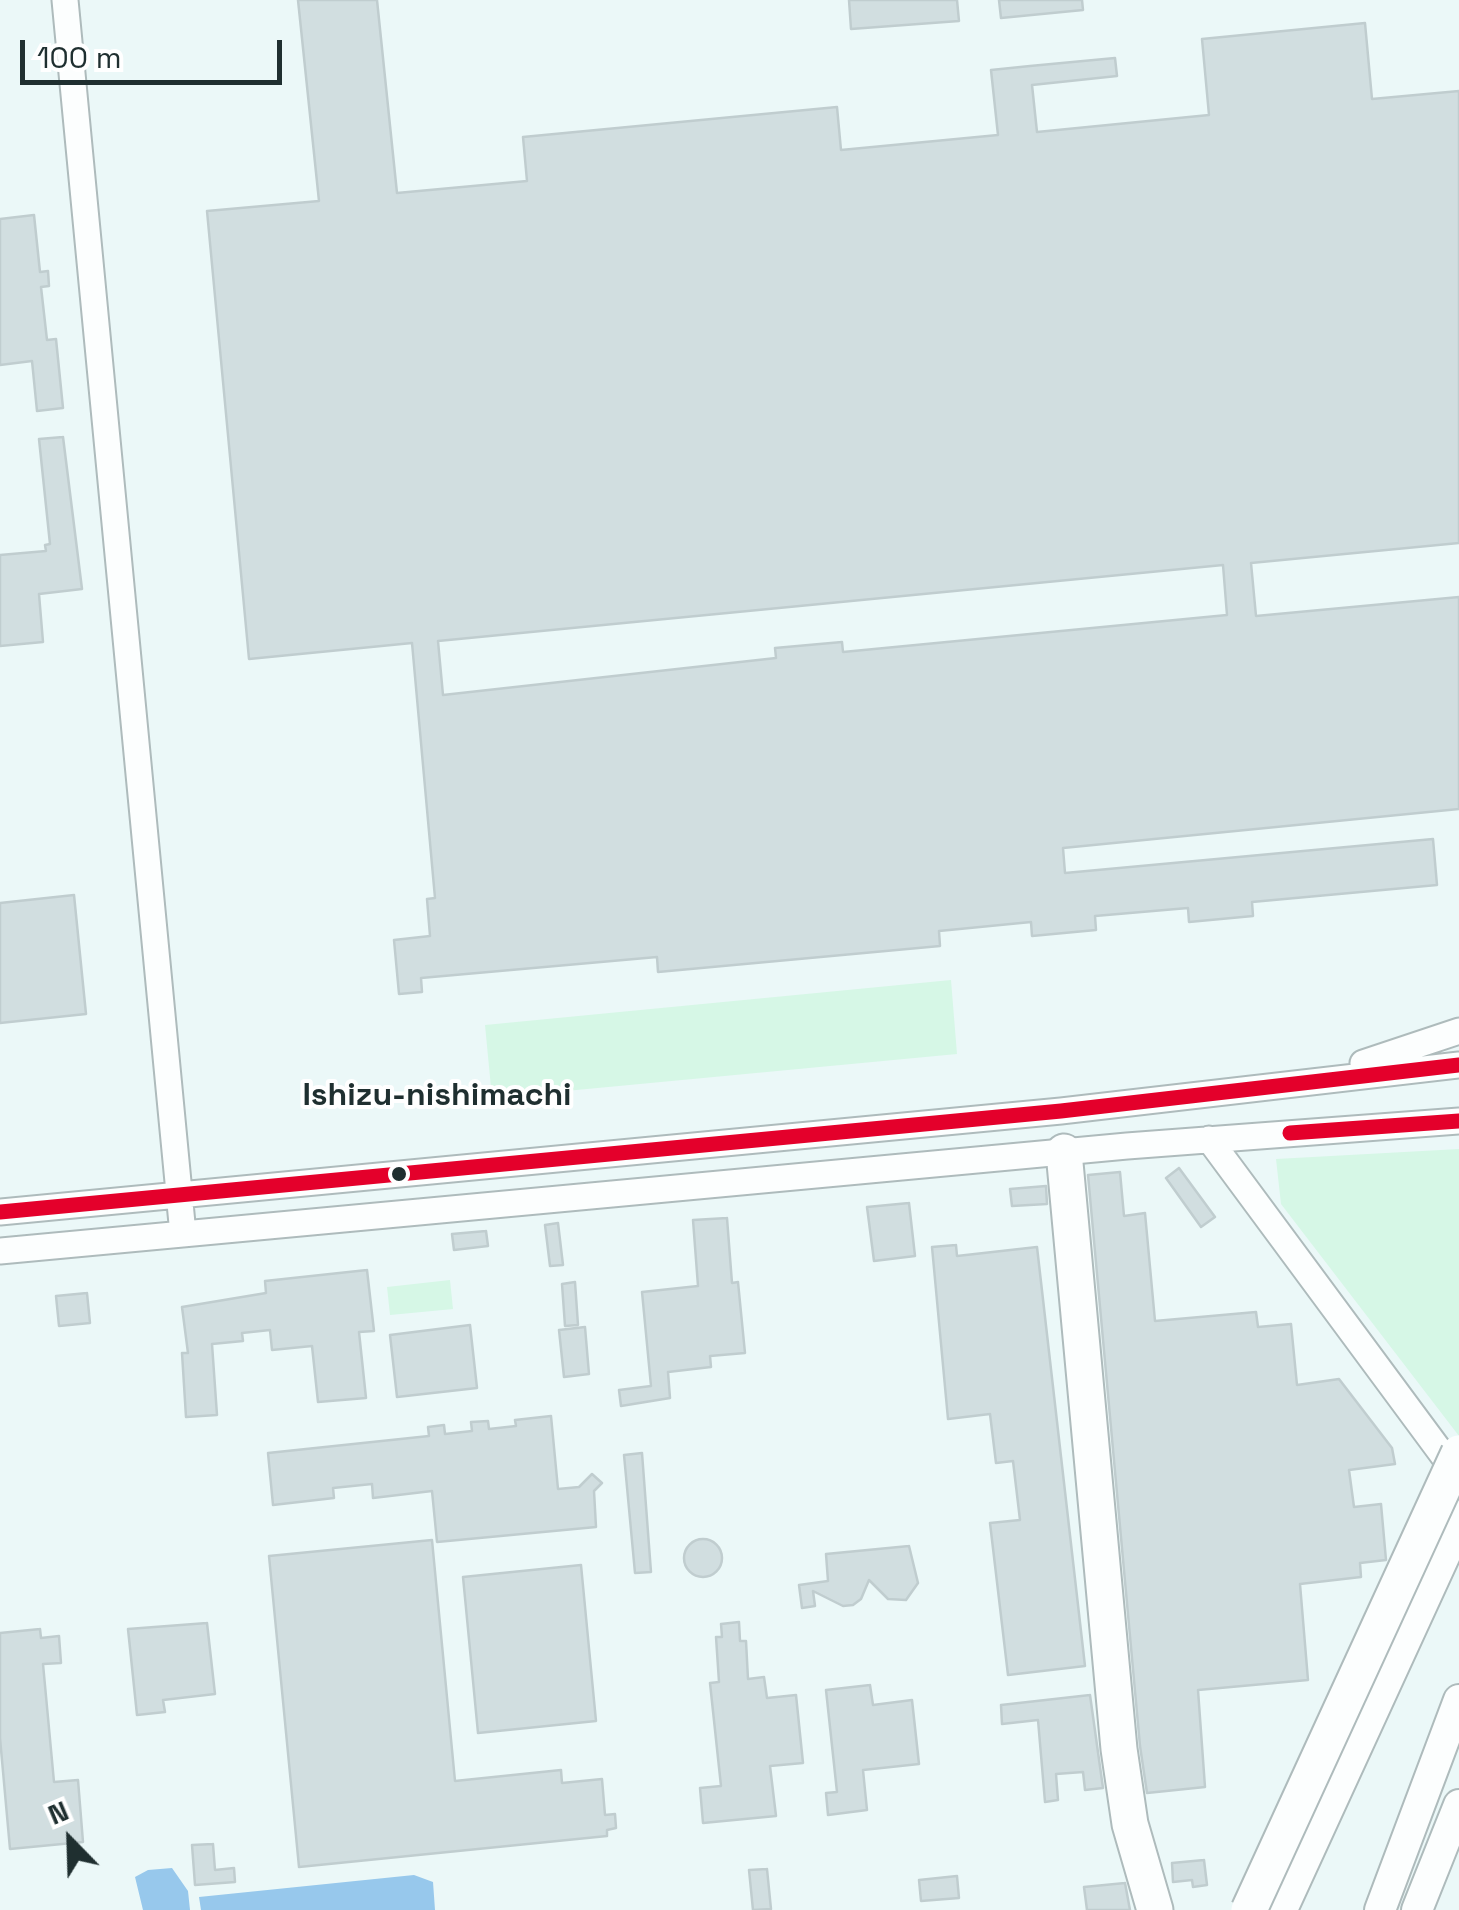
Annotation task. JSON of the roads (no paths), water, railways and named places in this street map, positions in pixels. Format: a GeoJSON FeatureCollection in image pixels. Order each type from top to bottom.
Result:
{"type":"FeatureCollection","features":[{"type":"Feature","properties":{"kind":"highway"},"geometry":{"type":"LineString","coordinates":[[1064,1152],[1124,1788],[1155,1910]]}},
{"type":"Feature","properties":{"kind":"highway"},"geometry":{"type":"LineString","coordinates":[[1250,1910],[1459,1453]]}},
{"type":"Feature","properties":{"kind":"highway"},"geometry":{"type":"LineString","coordinates":[[1279,1910],[1459,1518]]}},
{"type":"Feature","properties":{"kind":"highway"},"geometry":{"type":"LineString","coordinates":[[1370,1711],[1459,1530]]}},
{"type":"Feature","properties":{"kind":"main road"},"geometry":{"type":"LineString","coordinates":[[1380,1910],[1459,1700]]}},
{"type":"Feature","properties":{"kind":"main road"},"geometry":{"type":"LineString","coordinates":[[1417,1910],[1459,1805]]}},
{"type":"Feature","properties":{"kind":"street"},"geometry":{"type":"LineString","coordinates":[[65,0],[183,1234]]}},
{"type":"Feature","properties":{"kind":"street"},"geometry":{"type":"LineString","coordinates":[[1231,1093],[1389,1057],[1459,1031]]}},
{"type":"Feature","properties":{"kind":"street"},"geometry":{"type":"LineString","coordinates":[[0,1212],[1062,1111],[1459,1065]]}},
{"type":"Feature","properties":{"kind":"street"},"geometry":{"type":"LineString","coordinates":[[1062,1111],[1064,1152]]}},
{"type":"Feature","properties":{"kind":"street"},"geometry":{"type":"LineString","coordinates":[[0,1251],[1064,1152],[1459,1120]]}},
{"type":"Feature","properties":{"kind":"street"},"geometry":{"type":"LineString","coordinates":[[1209,1139],[1459,1477]]}},
{"type":"Feature","properties":{"kind":"water"},"geometry":{"type":"Polygon","coordinates":[[[172,1868],[188,1891],[190,1910],[143,1910],[135,1877],[148,1870],[172,1868]]]}},
{"type":"Feature","properties":{"kind":"water"},"geometry":{"type":"Polygon","coordinates":[[[414,1875],[433,1882],[435,1910],[201,1910],[199,1897],[414,1875]]]}},
{"type":"Feature","properties":{"kind":"district","name":"Ishizu-nishimachi"},"geometry":{"type":"Point","coordinates":[437,1096]}}]}
